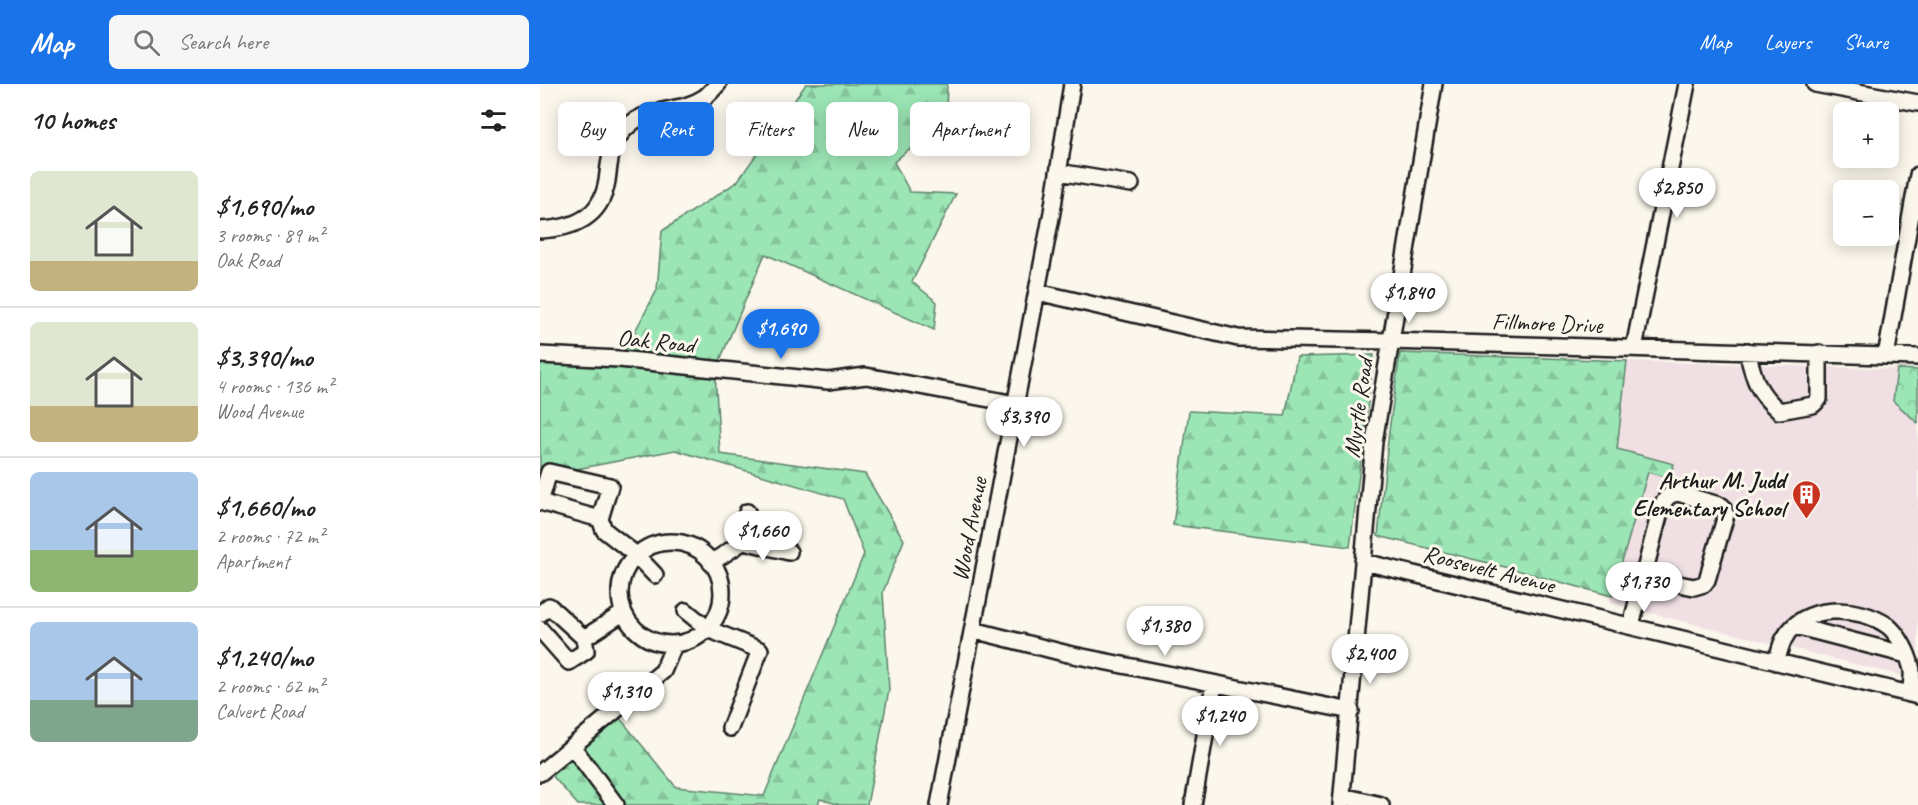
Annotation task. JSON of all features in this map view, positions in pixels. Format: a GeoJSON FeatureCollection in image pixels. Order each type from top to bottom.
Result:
{"type":"FeatureCollection","features":[{"type":"Feature","properties":{"kind":"street"},"geometry":{"type":"LineString","coordinates":[[540,230],[562,228],[576,223],[586,217],[602,200],[610,158],[618,138],[634,120],[651,112],[686,105],[705,97],[718,84]]}},
{"type":"Feature","properties":{"kind":"street","name":"Wood Avenue"},"geometry":{"type":"LineString","coordinates":[[939,805],[1016,404],[1072,84]]}},
{"type":"Feature","properties":{"kind":"street","name":"Myrtle Road"},"geometry":{"type":"LineString","coordinates":[[1342,800],[1374,442],[1434,84]]}},
{"type":"Feature","properties":{"kind":"street"},"geometry":{"type":"LineString","coordinates":[[1634,348],[1687,84]]}},
{"type":"Feature","properties":{"kind":"street"},"geometry":{"type":"LineString","coordinates":[[1815,84],[1918,103]]}},
{"type":"Feature","properties":{"kind":"street"},"geometry":{"type":"LineString","coordinates":[[1058,172],[1131,184]]}},
{"type":"Feature","properties":{"kind":"street"},"geometry":{"type":"LineString","coordinates":[[1886,356],[1918,175]]}},
{"type":"Feature","properties":{"kind":"street","name":"Fillmore Drive"},"geometry":{"type":"LineString","coordinates":[[1036,292],[1239,339],[1390,340],[1918,357]]}},
{"type":"Feature","properties":{"kind":"street"},"geometry":{"type":"LineString","coordinates":[[1747,351],[1754,377],[1765,399],[1779,411],[1813,405],[1819,399],[1819,353]]}},
{"type":"Feature","properties":{"kind":"street","name":"Oak Road"},"geometry":{"type":"LineString","coordinates":[[540,355],[619,359],[828,381],[866,376],[1016,404]]}},
{"type":"Feature","properties":{"kind":"street"},"geometry":{"type":"LineString","coordinates":[[600,519],[540,502],[549,472],[610,486],[600,519],[604,530],[636,555],[655,575]]}},
{"type":"Feature","properties":{"kind":"street"},"geometry":{"type":"LineString","coordinates":[[1631,626],[1643,577],[1662,505],[1665,499],[1671,494],[1678,493],[1722,506],[1726,515],[1704,584],[1694,588],[1643,577]]}},
{"type":"Feature","properties":{"kind":"street"},"geometry":{"type":"LineString","coordinates":[[744,541],[747,512]]}},
{"type":"Feature","properties":{"kind":"street"},"geometry":{"type":"LineString","coordinates":[[711,563],[744,541],[789,552]]}},
{"type":"Feature","properties":{"kind":"street"},"geometry":{"type":"LineString","coordinates":[[678,542],[700,551],[711,563],[720,578],[722,601],[708,629],[696,638],[674,645],[663,644],[642,636],[633,628],[624,613],[619,597],[620,585],[628,564],[636,555],[655,544],[678,542]]}},
{"type":"Feature","properties":{"kind":"street","name":"Roosevelt Avenue"},"geometry":{"type":"LineString","coordinates":[[1364,562],[1914,695]]}},
{"type":"Feature","properties":{"kind":"street"},"geometry":{"type":"LineString","coordinates":[[540,614],[549,606],[584,638],[586,651],[569,662],[540,629]]}},
{"type":"Feature","properties":{"kind":"street"},"geometry":{"type":"LineString","coordinates":[[1776,662],[1783,639],[1806,617],[1842,610],[1865,615],[1889,627],[1904,647],[1912,669],[1914,695]]}},
{"type":"Feature","properties":{"kind":"street"},"geometry":{"type":"LineString","coordinates":[[686,611],[708,629],[760,650],[730,728]]}},
{"type":"Feature","properties":{"kind":"street"},"geometry":{"type":"LineString","coordinates":[[584,638],[624,613]]}},
{"type":"Feature","properties":{"kind":"street"},"geometry":{"type":"LineString","coordinates":[[1795,626],[1907,655]]}},
{"type":"Feature","properties":{"kind":"street"},"geometry":{"type":"LineString","coordinates":[[973,630],[1068,654],[1351,711]]}},
{"type":"Feature","properties":{"kind":"street"},"geometry":{"type":"LineString","coordinates":[[540,772],[663,671],[674,645]]}},
{"type":"Feature","properties":{"kind":"street"},"geometry":{"type":"LineString","coordinates":[[1193,805],[1214,684]]}},
{"type":"Feature","properties":{"kind":"street"},"geometry":{"type":"LineString","coordinates":[[572,746],[616,805]]}},
{"type":"Feature","properties":{"kind":"street"},"geometry":{"type":"LineString","coordinates":[[1342,800],[1381,805]]}},
{"type":"Feature","properties":{"kind":"shaded area"},"geometry":{"type":"Polygon","coordinates":[[[1627,361],[1897,369],[1893,401],[1918,423],[1918,680],[1610,603],[1651,458],[1617,449],[1627,361]]]}},
{"type":"Feature","properties":{"kind":"green space"},"geometry":{"type":"Polygon","coordinates":[[[806,84],[947,84],[946,102],[910,102],[910,150],[894,162],[910,192],[956,194],[912,282],[937,302],[934,330],[765,254],[715,372],[720,454],[865,474],[904,540],[883,592],[889,690],[867,805],[840,805],[820,799],[818,805],[578,805],[550,773],[619,717],[676,787],[764,796],[864,554],[843,499],[675,450],[540,476],[540,356],[618,363],[657,290],[662,231],[737,182],[755,156],[814,156],[814,102],[793,102],[806,84]]]}},
{"type":"Feature","properties":{"kind":"green space"},"geometry":{"type":"Polygon","coordinates":[[[1400,353],[1627,361],[1617,449],[1674,464],[1669,478],[1648,472],[1612,596],[1378,536],[1400,353]]]}},
{"type":"Feature","properties":{"kind":"green space"},"geometry":{"type":"Polygon","coordinates":[[[1374,355],[1350,547],[1173,525],[1189,411],[1285,416],[1297,357],[1374,355]]]}},
{"type":"Feature","properties":{"kind":"green space"},"geometry":{"type":"Polygon","coordinates":[[[1897,369],[1918,370],[1918,423],[1893,401],[1897,369]]]}},
{"type":"Feature","properties":{"kind":"place","name":"Arthur M. Judd Elementary School"},"geometry":{"type":"Point","coordinates":[1806,520]}}]}
